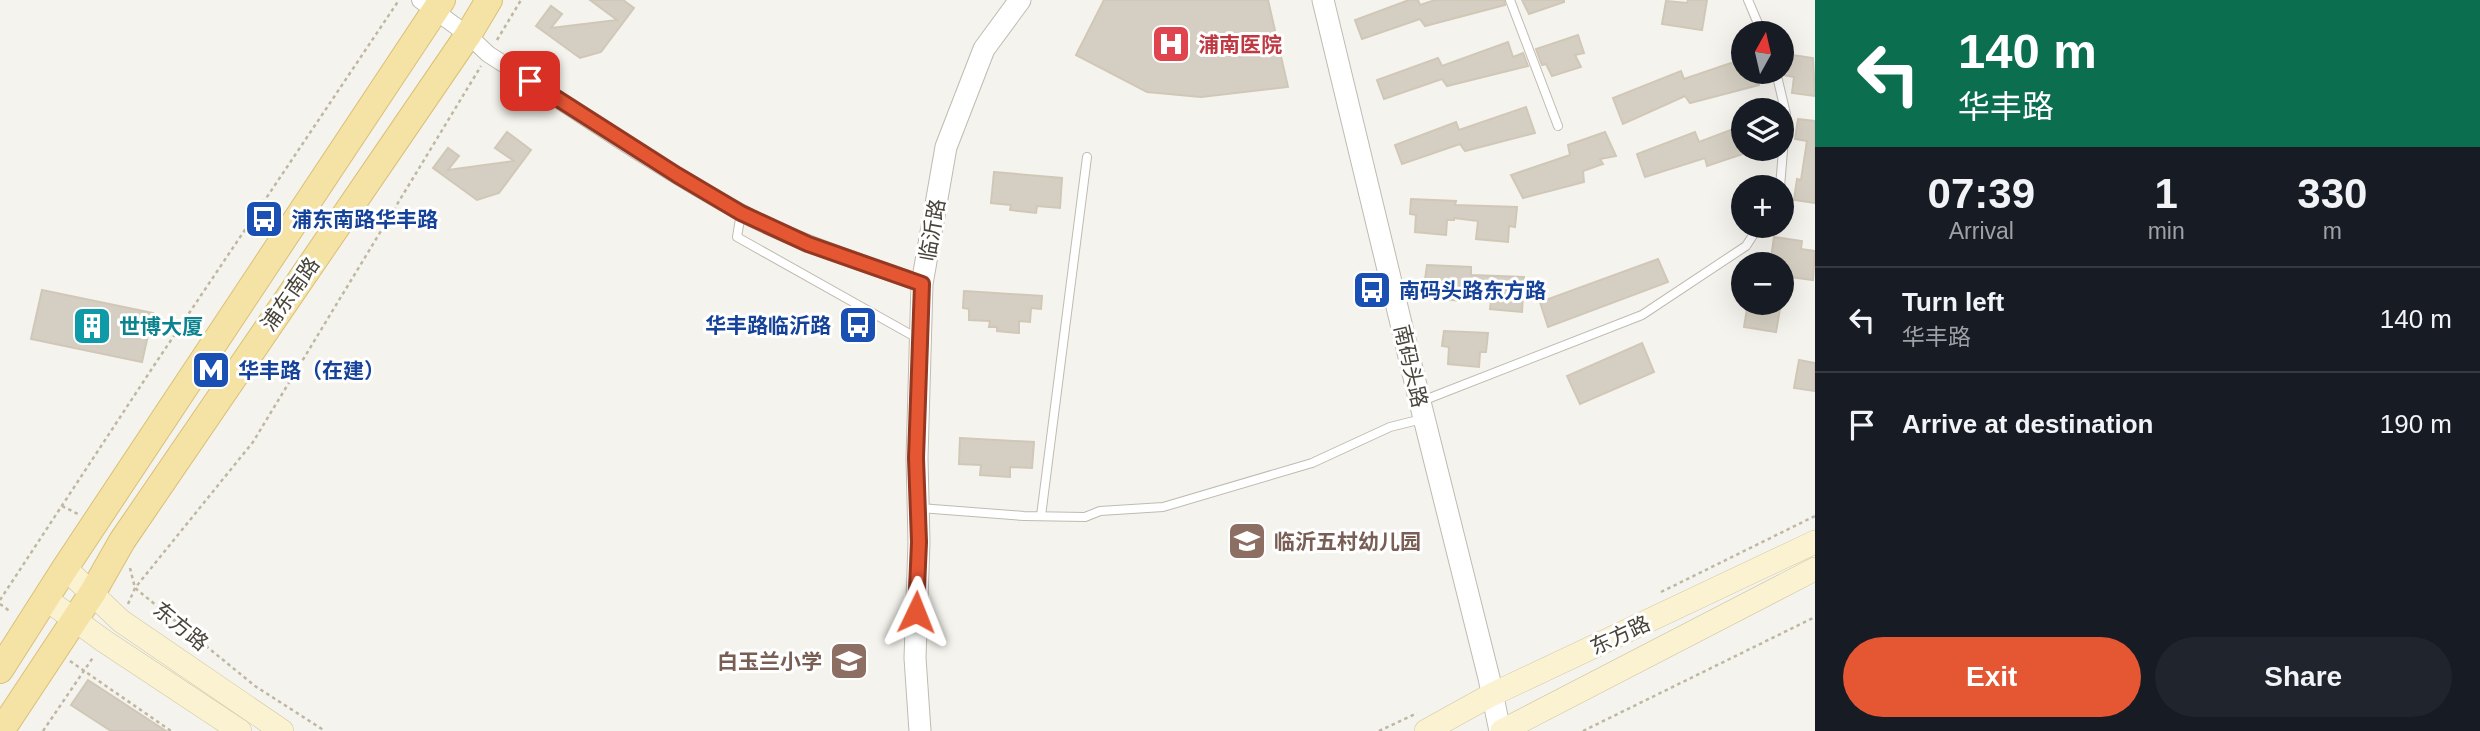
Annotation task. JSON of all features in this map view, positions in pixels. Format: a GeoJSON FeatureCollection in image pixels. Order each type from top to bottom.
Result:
{"type":"FeatureCollection","features":[{"type":"Feature","properties":{"kind":"main road","name":"浦东南路"},"geometry":{"type":"LineString","coordinates":[[1,731],[93,592],[122,541],[468,35],[489,0]]}},
{"type":"Feature","properties":{"kind":"main road","name":"浦东南路"},"geometry":{"type":"LineString","coordinates":[[0,670],[431,4]]}},
{"type":"Feature","properties":{"kind":"main road","name":"东方路"},"geometry":{"type":"LineString","coordinates":[[1426,731],[1491,695],[1815,542]]}},
{"type":"Feature","properties":{"kind":"main road","name":"东方路"},"geometry":{"type":"LineString","coordinates":[[65,568],[121,621],[282,731]]}},
{"type":"Feature","properties":{"kind":"main road","name":"东方路"},"geometry":{"type":"LineString","coordinates":[[1501,731],[1815,569]]}},
{"type":"Feature","properties":{"kind":"main road"},"geometry":{"type":"LineString","coordinates":[[46,598],[240,731]]}},
{"type":"Feature","properties":{"kind":"street","name":"临沂路"},"geometry":{"type":"LineString","coordinates":[[920,731],[915,658],[919,542],[916,458],[922,284],[946,147],[984,49],[1020,0]]}},
{"type":"Feature","properties":{"kind":"street","name":"南码头路"},"geometry":{"type":"LineString","coordinates":[[1323,0],[1501,731]]}},
{"type":"Feature","properties":{"kind":"street"},"geometry":{"type":"LineString","coordinates":[[431,4],[488,54],[741,213],[808,244],[922,284]]}},
{"type":"Feature","properties":{"kind":"lane"},"geometry":{"type":"LineString","coordinates":[[1510,0],[1558,126]]}},
{"type":"Feature","properties":{"kind":"lane"},"geometry":{"type":"LineString","coordinates":[[1748,0],[1757,21]]}},
{"type":"Feature","properties":{"kind":"lane"},"geometry":{"type":"LineString","coordinates":[[1779,84],[1786,114],[1781,175]]}},
{"type":"Feature","properties":{"kind":"lane"},"geometry":{"type":"LineString","coordinates":[[1041,516],[1087,157]]}},
{"type":"Feature","properties":{"kind":"lane"},"geometry":{"type":"LineString","coordinates":[[741,213],[737,237],[921,340]]}},
{"type":"Feature","properties":{"kind":"lane"},"geometry":{"type":"LineString","coordinates":[[918,508],[1086,517],[1100,511],[1163,507],[1312,463],[1422,410],[1642,315],[1746,246],[1751,238]]}},
{"type":"Feature","properties":{"kind":"path"},"geometry":{"type":"LineString","coordinates":[[29,625],[0,602],[399,0]]}},
{"type":"Feature","properties":{"kind":"path","name":"浦东南路"},"geometry":{"type":"LineString","coordinates":[[121,621],[135,588],[253,442],[521,0]]}},
{"type":"Feature","properties":{"kind":"path"},"geometry":{"type":"LineString","coordinates":[[62,506],[97,522]]}},
{"type":"Feature","properties":{"kind":"path","name":"东方路"},"geometry":{"type":"LineString","coordinates":[[122,541],[135,588],[255,685],[325,731]]}},
{"type":"Feature","properties":{"kind":"path"},"geometry":{"type":"LineString","coordinates":[[1583,731],[1815,617]]}},
{"type":"Feature","properties":{"kind":"path"},"geometry":{"type":"LineString","coordinates":[[43,731],[104,640]]}},
{"type":"Feature","properties":{"kind":"path"},"geometry":{"type":"LineString","coordinates":[[54,649],[172,731]]}},
{"type":"Feature","properties":{"kind":"building"},"geometry":{"type":"Polygon","coordinates":[[[590,0],[623,0],[634,8],[601,52],[580,58],[536,26],[551,6],[562,14],[551,28],[617,20],[590,0]]]}},
{"type":"Feature","properties":{"kind":"building"},"geometry":{"type":"Polygon","coordinates":[[[1104,0],[1268,0],[1288,87],[1201,97],[1147,92],[1076,55],[1104,0]]]}},
{"type":"Feature","properties":{"kind":"building"},"geometry":{"type":"Polygon","coordinates":[[[1409,0],[1418,0],[1420,5],[1435,0],[1504,0],[1505,5],[1425,26],[1420,19],[1362,39],[1355,20],[1409,0]]]}},
{"type":"Feature","properties":{"kind":"building"},"geometry":{"type":"Polygon","coordinates":[[[1522,0],[1564,0],[1564,2],[1529,14],[1522,0]]]}},
{"type":"Feature","properties":{"kind":"building"},"geometry":{"type":"Polygon","coordinates":[[[1688,0],[1707,0],[1702,30],[1662,24],[1666,1],[1687,3],[1688,0]]]}},
{"type":"Feature","properties":{"kind":"building"},"geometry":{"type":"Polygon","coordinates":[[[1578,35],[1584,53],[1575,55],[1581,67],[1552,76],[1546,64],[1542,65],[1536,49],[1578,35]]]}},
{"type":"Feature","properties":{"kind":"building"},"geometry":{"type":"Polygon","coordinates":[[[1508,42],[1513,57],[1523,53],[1528,66],[1447,86],[1442,79],[1384,99],[1377,80],[1438,58],[1442,66],[1508,42]]]}},
{"type":"Feature","properties":{"kind":"building"},"geometry":{"type":"Polygon","coordinates":[[[1794,55],[1813,58],[1815,96],[1792,93],[1794,55]]]}},
{"type":"Feature","properties":{"kind":"building"},"geometry":{"type":"Polygon","coordinates":[[[1731,63],[1731,84],[1759,85],[1690,103],[1685,96],[1623,124],[1613,98],[1681,71],[1684,79],[1731,63]]]}},
{"type":"Feature","properties":{"kind":"building"},"geometry":{"type":"Polygon","coordinates":[[[1526,107],[1535,133],[1465,151],[1460,144],[1402,164],[1395,145],[1456,122],[1459,130],[1526,107]]]}},
{"type":"Feature","properties":{"kind":"building"},"geometry":{"type":"Polygon","coordinates":[[[1798,119],[1815,121],[1815,203],[1794,200],[1797,179],[1801,180],[1807,141],[1795,139],[1798,119]]]}},
{"type":"Feature","properties":{"kind":"building"},"geometry":{"type":"Polygon","coordinates":[[[1731,130],[1731,158],[1707,166],[1705,158],[1645,177],[1637,154],[1695,132],[1699,142],[1731,130]]]}},
{"type":"Feature","properties":{"kind":"building"},"geometry":{"type":"Polygon","coordinates":[[[507,132],[531,150],[499,193],[477,200],[433,168],[448,148],[459,156],[448,170],[514,161],[495,148],[507,132]]]}},
{"type":"Feature","properties":{"kind":"building"},"geometry":{"type":"Polygon","coordinates":[[[1605,132],[1616,156],[1600,159],[1603,164],[1583,171],[1584,182],[1523,198],[1511,175],[1570,155],[1568,145],[1605,132]]]}},
{"type":"Feature","properties":{"kind":"building"},"geometry":{"type":"Polygon","coordinates":[[[994,172],[1062,178],[1060,208],[1037,206],[1036,213],[1010,210],[1011,205],[991,203],[994,172]]]}},
{"type":"Feature","properties":{"kind":"building"},"geometry":{"type":"Polygon","coordinates":[[[1411,199],[1456,201],[1455,205],[1517,207],[1515,227],[1509,226],[1508,242],[1476,239],[1478,221],[1454,218],[1447,220],[1446,235],[1415,232],[1416,215],[1410,214],[1411,199]]]}},
{"type":"Feature","properties":{"kind":"building"},"geometry":{"type":"Polygon","coordinates":[[[1774,238],[1802,241],[1801,249],[1815,251],[1813,280],[1794,278],[1794,252],[1772,252],[1774,238]]]}},
{"type":"Feature","properties":{"kind":"building"},"geometry":{"type":"Polygon","coordinates":[[[1658,259],[1668,282],[1548,327],[1540,302],[1658,259]]]}},
{"type":"Feature","properties":{"kind":"building"},"geometry":{"type":"Polygon","coordinates":[[[1427,265],[1471,267],[1471,275],[1524,277],[1522,312],[1490,309],[1492,291],[1463,287],[1462,301],[1431,298],[1432,281],[1425,280],[1427,265]]]}},
{"type":"Feature","properties":{"kind":"building","name":"世博大厦"},"geometry":{"type":"Polygon","coordinates":[[[42,290],[153,313],[142,362],[31,339],[42,290]]]}},
{"type":"Feature","properties":{"kind":"building"},"geometry":{"type":"Polygon","coordinates":[[[964,291],[1042,296],[1041,309],[1031,308],[1030,322],[1019,321],[1019,333],[997,331],[997,327],[989,327],[990,321],[969,320],[969,309],[963,308],[964,291]]]}},
{"type":"Feature","properties":{"kind":"building"},"geometry":{"type":"Polygon","coordinates":[[[1746,315],[1779,315],[1776,332],[1744,327],[1746,315]]]}},
{"type":"Feature","properties":{"kind":"building"},"geometry":{"type":"Polygon","coordinates":[[[1444,331],[1488,333],[1486,352],[1480,352],[1479,367],[1448,364],[1449,347],[1442,346],[1444,331]]]}},
{"type":"Feature","properties":{"kind":"building"},"geometry":{"type":"Polygon","coordinates":[[[1642,343],[1654,372],[1580,404],[1567,376],[1642,343]]]}},
{"type":"Feature","properties":{"kind":"building"},"geometry":{"type":"Polygon","coordinates":[[[1799,360],[1815,363],[1815,391],[1794,388],[1799,360]]]}},
{"type":"Feature","properties":{"kind":"building"},"geometry":{"type":"Polygon","coordinates":[[[960,438],[1034,442],[1032,468],[1010,467],[1010,477],[980,475],[981,465],[959,464],[960,438]]]}},
{"type":"Feature","properties":{"kind":"building"},"geometry":{"type":"Polygon","coordinates":[[[88,680],[166,731],[111,731],[71,705],[88,680]]]}},
{"type":"Feature","properties":{"kind":"place","name":"浦南医院"},"geometry":{"type":"Point","coordinates":[1171,44]}},
{"type":"Feature","properties":{"kind":"place","name":"浦东南路华丰路"},"geometry":{"type":"Point","coordinates":[264,219]}},
{"type":"Feature","properties":{"kind":"place","name":"南码头路东方路"},"geometry":{"type":"Point","coordinates":[1372,290]}},
{"type":"Feature","properties":{"kind":"place","name":"华丰路临沂路"},"geometry":{"type":"Point","coordinates":[858,325]}},
{"type":"Feature","properties":{"kind":"place","name":"世博大厦"},"geometry":{"type":"Point","coordinates":[92,326]}},
{"type":"Feature","properties":{"kind":"place","name":"华丰路（在建）"},"geometry":{"type":"Point","coordinates":[211,370]}},
{"type":"Feature","properties":{"kind":"place","name":"临沂五村幼儿园"},"geometry":{"type":"Point","coordinates":[1247,541]}},
{"type":"Feature","properties":{"kind":"place","name":"白玉兰小学"},"geometry":{"type":"Point","coordinates":[849,661]}},
{"type":"Feature","properties":{"kind":"route"},"geometry":{"type":"LineString","coordinates":[[530,81],[741,213],[808,244],[922,284],[916,458],[919,542],[916,612]]}}]}
